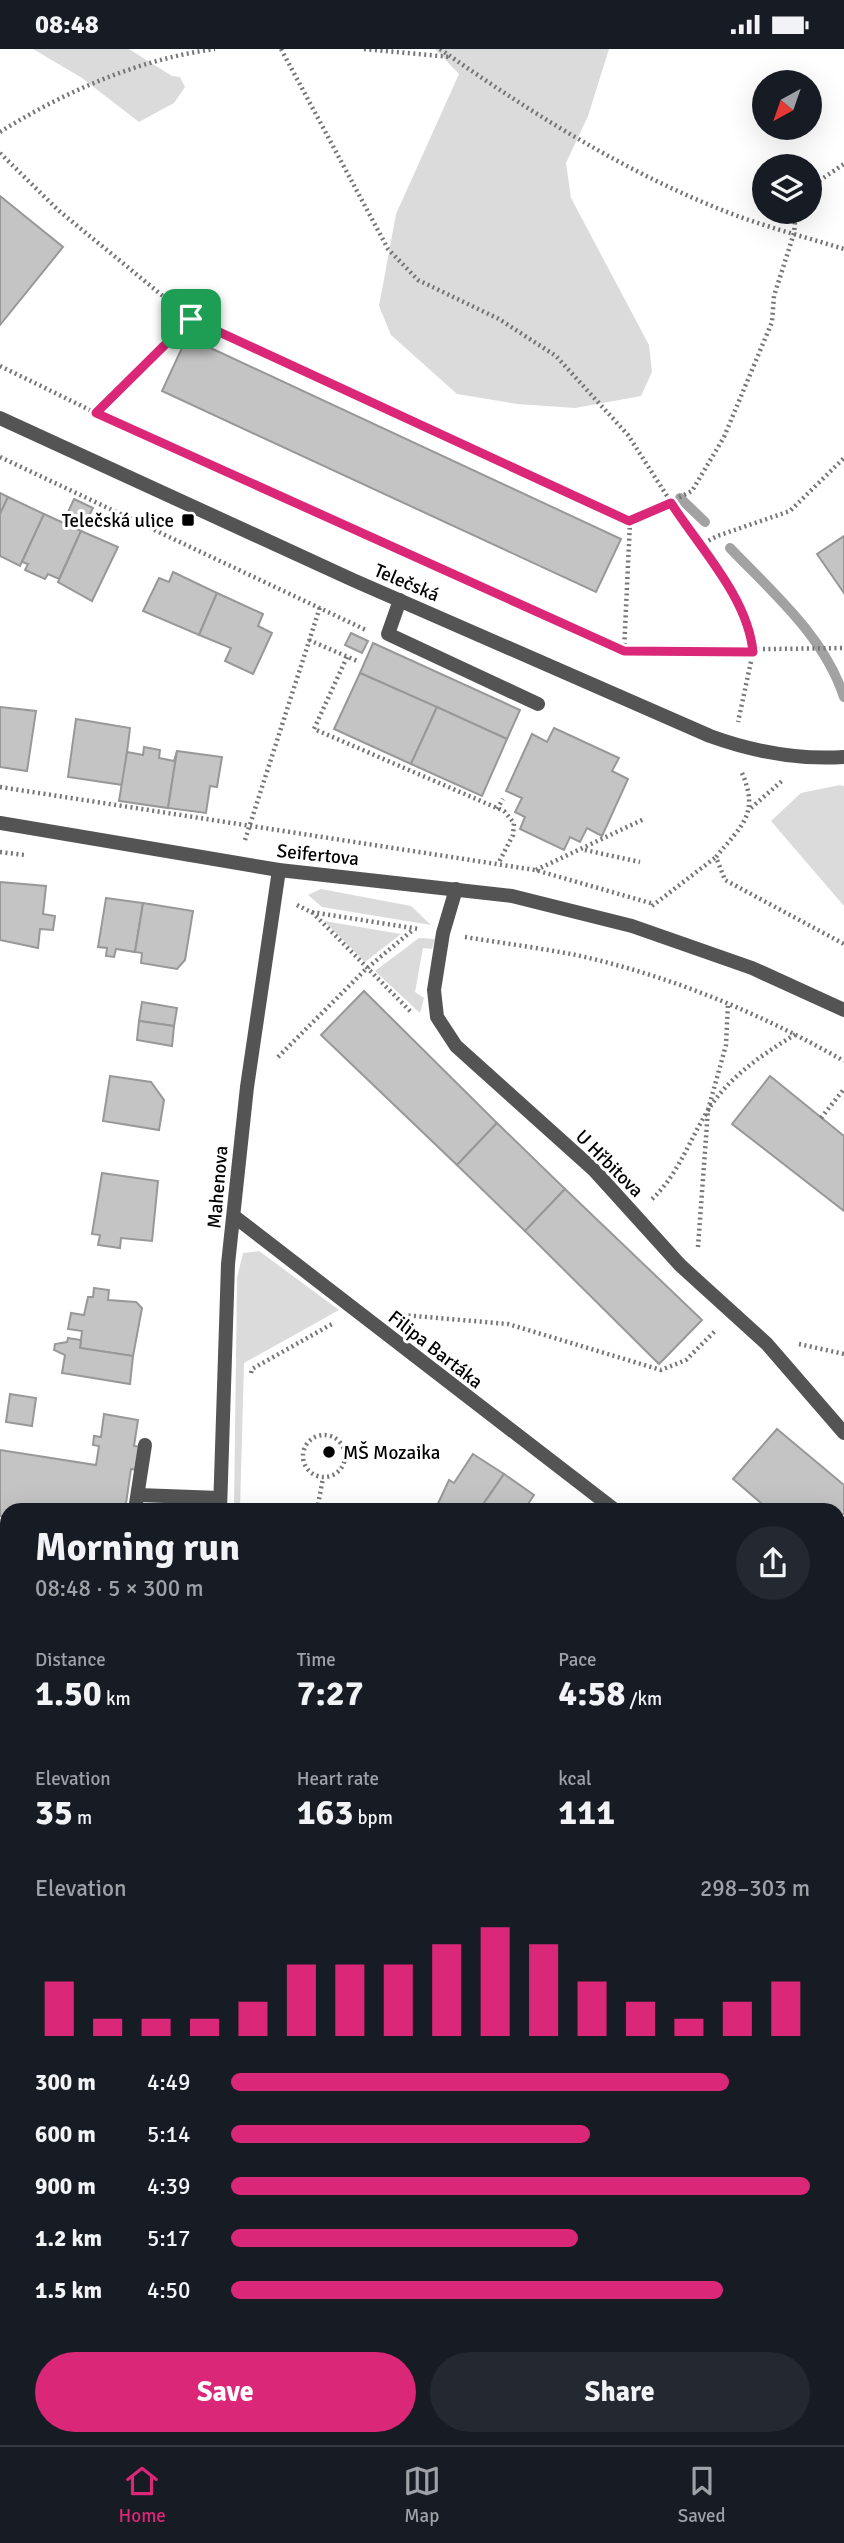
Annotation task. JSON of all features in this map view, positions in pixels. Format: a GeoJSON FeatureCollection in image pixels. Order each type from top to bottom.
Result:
{"type":"FeatureCollection","features":[{"type":"Feature","properties":{"kind":"street","name":"Telečská"},"geometry":{"type":"LineString","coordinates":[[0,418],[400,600],[733,745],[807,759],[844,757]]}},
{"type":"Feature","properties":{"kind":"street"},"geometry":{"type":"LineString","coordinates":[[400,600],[388,634],[538,704]]}},
{"type":"Feature","properties":{"kind":"street","name":"Seifertova"},"geometry":{"type":"LineString","coordinates":[[0,823],[279,870],[512,896],[632,926],[752,968],[844,1010]]}},
{"type":"Feature","properties":{"kind":"street","name":"Mahenova"},"geometry":{"type":"LineString","coordinates":[[220,1503],[228,1264],[247,1087],[279,870]]}},
{"type":"Feature","properties":{"kind":"street"},"geometry":{"type":"LineString","coordinates":[[437,1017],[434,990],[443,933],[456,889]]}},
{"type":"Feature","properties":{"kind":"street","name":"U Hřbitova"},"geometry":{"type":"LineString","coordinates":[[437,1017],[456,1046],[594,1170],[693,1276],[767,1344],[844,1433]]}},
{"type":"Feature","properties":{"kind":"street","name":"Filipa Bartáka"},"geometry":{"type":"LineString","coordinates":[[235,1217],[606,1503]]}},
{"type":"Feature","properties":{"kind":"street"},"geometry":{"type":"LineString","coordinates":[[136,1503],[145,1445]]}},
{"type":"Feature","properties":{"kind":"path"},"geometry":{"type":"LineString","coordinates":[[0,132],[36,109],[88,85],[136,68],[215,49]]}},
{"type":"Feature","properties":{"kind":"path"},"geometry":{"type":"LineString","coordinates":[[281,49],[388,249],[418,280],[499,319],[556,356],[628,435],[729,588],[751,627],[753,652],[729,761],[741,769],[750,790],[751,808]]}},
{"type":"Feature","properties":{"kind":"path"},"geometry":{"type":"LineString","coordinates":[[364,49],[452,57]]}},
{"type":"Feature","properties":{"kind":"path"},"geometry":{"type":"LineString","coordinates":[[440,49],[514,101],[639,172],[719,209],[844,249]]}},
{"type":"Feature","properties":{"kind":"path"},"geometry":{"type":"LineString","coordinates":[[0,153],[58,210],[191,319],[629,521],[692,491],[724,437],[772,322],[774,296],[795,224]]}},
{"type":"Feature","properties":{"kind":"path"},"geometry":{"type":"LineString","coordinates":[[822,179],[844,164]]}},
{"type":"Feature","properties":{"kind":"path"},"geometry":{"type":"LineString","coordinates":[[96,413],[191,319]]}},
{"type":"Feature","properties":{"kind":"path"},"geometry":{"type":"LineString","coordinates":[[0,366],[96,413],[624,651],[753,652],[841,649]]}},
{"type":"Feature","properties":{"kind":"path"},"geometry":{"type":"LineString","coordinates":[[0,457],[364,629]]}},
{"type":"Feature","properties":{"kind":"path"},"geometry":{"type":"LineString","coordinates":[[699,546],[717,535],[790,511],[844,458]]}},
{"type":"Feature","properties":{"kind":"path"},"geometry":{"type":"LineString","coordinates":[[624,651],[629,521]]}},
{"type":"Feature","properties":{"kind":"path"},"geometry":{"type":"LineString","coordinates":[[249,827],[320,607]]}},
{"type":"Feature","properties":{"kind":"path"},"geometry":{"type":"LineString","coordinates":[[309,640],[357,661]]}},
{"type":"Feature","properties":{"kind":"path"},"geometry":{"type":"LineString","coordinates":[[347,657],[314,729],[498,809],[514,823],[513,835],[498,864]]}},
{"type":"Feature","properties":{"kind":"path"},"geometry":{"type":"LineString","coordinates":[[0,787],[535,870],[654,904],[716,857],[743,824],[751,808],[807,759]]}},
{"type":"Feature","properties":{"kind":"path"},"geometry":{"type":"LineString","coordinates":[[498,809],[503,799]]}},
{"type":"Feature","properties":{"kind":"path"},"geometry":{"type":"LineString","coordinates":[[535,870],[584,850],[645,819]]}},
{"type":"Feature","properties":{"kind":"path"},"geometry":{"type":"LineString","coordinates":[[584,850],[640,862]]}},
{"type":"Feature","properties":{"kind":"path"},"geometry":{"type":"LineString","coordinates":[[716,857],[725,880],[844,944]]}},
{"type":"Feature","properties":{"kind":"path"},"geometry":{"type":"LineString","coordinates":[[437,1017],[419,1020],[311,912],[577,956],[667,981],[728,1003],[796,1034],[844,1061]]}},
{"type":"Feature","properties":{"kind":"path"},"geometry":{"type":"LineString","coordinates":[[277,1058],[366,969],[415,929]]}},
{"type":"Feature","properties":{"kind":"path"},"geometry":{"type":"LineString","coordinates":[[693,1276],[701,1231],[708,1110],[726,1045],[728,1003]]}},
{"type":"Feature","properties":{"kind":"path"},"geometry":{"type":"LineString","coordinates":[[634,1214],[662,1190],[708,1110],[723,1090],[764,1053],[796,1034]]}},
{"type":"Feature","properties":{"kind":"path"},"geometry":{"type":"LineString","coordinates":[[821,1118],[844,1089]]}},
{"type":"Feature","properties":{"kind":"path"},"geometry":{"type":"LineString","coordinates":[[397,1314],[508,1324],[661,1370],[686,1360],[733,1313]]}},
{"type":"Feature","properties":{"kind":"path"},"geometry":{"type":"LineString","coordinates":[[251,1382],[252,1369],[338,1320]]}},
{"type":"Feature","properties":{"kind":"path"},"geometry":{"type":"LineString","coordinates":[[322,1435],[339,1440],[346,1455],[339,1472],[323,1478],[310,1472],[303,1459],[307,1444],[322,1435]]}},
{"type":"Feature","properties":{"kind":"path"},"geometry":{"type":"LineString","coordinates":[[318,1503],[323,1478]]}},
{"type":"Feature","properties":{"kind":"shaded area"},"geometry":{"type":"Polygon","coordinates":[[[33,49],[129,49],[172,76],[180,77],[185,87],[174,103],[139,122],[82,78],[33,49]]]}},
{"type":"Feature","properties":{"kind":"shaded area"},"geometry":{"type":"Polygon","coordinates":[[[435,49],[609,49],[588,116],[566,163],[571,198],[649,345],[652,372],[641,396],[575,408],[517,404],[457,394],[391,335],[379,306],[396,214],[459,74],[435,49]]]}},
{"type":"Feature","properties":{"kind":"shaded area"},"geometry":{"type":"Polygon","coordinates":[[[844,786],[844,906],[771,821],[801,793],[844,786]]]}},
{"type":"Feature","properties":{"kind":"shaded area"},"geometry":{"type":"Polygon","coordinates":[[[321,889],[411,906],[431,925],[322,907],[308,895],[321,889]]]}},
{"type":"Feature","properties":{"kind":"shaded area"},"geometry":{"type":"Polygon","coordinates":[[[324,921],[401,934],[365,962],[324,921]]]}},
{"type":"Feature","properties":{"kind":"shaded area"},"geometry":{"type":"Polygon","coordinates":[[[419,938],[435,939],[432,949],[423,948],[415,992],[424,998],[420,1013],[375,971],[419,938]]]}},
{"type":"Feature","properties":{"kind":"shaded area"},"geometry":{"type":"Polygon","coordinates":[[[259,1251],[339,1310],[244,1363],[240,1503],[234,1503],[237,1278],[243,1253],[259,1251]]]}},
{"type":"Feature","properties":{"kind":"building"},"geometry":{"type":"Polygon","coordinates":[[[0,196],[63,247],[0,325],[0,196]]]}},
{"type":"Feature","properties":{"kind":"building"},"geometry":{"type":"Polygon","coordinates":[[[187,337],[621,539],[596,592],[162,391],[187,337]]]}},
{"type":"Feature","properties":{"kind":"building"},"geometry":{"type":"Polygon","coordinates":[[[0,493],[8,497],[0,514],[0,493]]]}},
{"type":"Feature","properties":{"kind":"building"},"geometry":{"type":"Polygon","coordinates":[[[8,497],[44,514],[20,566],[0,556],[0,514],[8,497]]]}},
{"type":"Feature","properties":{"kind":"building"},"geometry":{"type":"Polygon","coordinates":[[[74,499],[93,508],[81,531],[63,523],[74,499]]]}},
{"type":"Feature","properties":{"kind":"building"},"geometry":{"type":"Polygon","coordinates":[[[44,514],[81,531],[59,579],[48,574],[45,579],[25,570],[28,564],[22,562],[44,514]]]}},
{"type":"Feature","properties":{"kind":"building"},"geometry":{"type":"Polygon","coordinates":[[[81,531],[118,547],[92,601],[58,582],[81,531]]]}},
{"type":"Feature","properties":{"kind":"building"},"geometry":{"type":"Polygon","coordinates":[[[844,536],[844,593],[817,554],[844,536]]]}},
{"type":"Feature","properties":{"kind":"building"},"geometry":{"type":"Polygon","coordinates":[[[173,572],[217,593],[199,635],[143,611],[159,578],[169,582],[173,572]]]}},
{"type":"Feature","properties":{"kind":"building"},"geometry":{"type":"Polygon","coordinates":[[[217,593],[263,614],[258,626],[272,633],[253,674],[225,661],[231,648],[199,635],[217,593]]]}},
{"type":"Feature","properties":{"kind":"building"},"geometry":{"type":"Polygon","coordinates":[[[351,633],[368,641],[362,653],[345,645],[351,633]]]}},
{"type":"Feature","properties":{"kind":"building"},"geometry":{"type":"Polygon","coordinates":[[[373,643],[520,710],[507,739],[360,673],[373,643]]]}},
{"type":"Feature","properties":{"kind":"building"},"geometry":{"type":"Polygon","coordinates":[[[360,673],[437,707],[411,764],[334,729],[360,673]]]}},
{"type":"Feature","properties":{"kind":"building"},"geometry":{"type":"Polygon","coordinates":[[[0,707],[36,711],[27,771],[0,767],[0,707]]]}},
{"type":"Feature","properties":{"kind":"building"},"geometry":{"type":"Polygon","coordinates":[[[437,707],[507,739],[482,796],[411,764],[437,707]]]}},
{"type":"Feature","properties":{"kind":"building"},"geometry":{"type":"Polygon","coordinates":[[[76,719],[130,728],[123,785],[68,777],[76,719]]]}},
{"type":"Feature","properties":{"kind":"building"},"geometry":{"type":"Polygon","coordinates":[[[554,728],[619,758],[612,771],[628,779],[602,836],[587,828],[580,842],[570,837],[564,850],[520,829],[525,817],[515,812],[522,798],[506,791],[532,734],[547,742],[554,728]]]}},
{"type":"Feature","properties":{"kind":"building"},"geometry":{"type":"Polygon","coordinates":[[[144,747],[160,750],[159,758],[174,761],[177,751],[168,808],[119,801],[127,752],[143,755],[144,747]]]}},
{"type":"Feature","properties":{"kind":"building"},"geometry":{"type":"Polygon","coordinates":[[[177,751],[222,757],[217,787],[210,786],[206,813],[168,808],[177,751]]]}},
{"type":"Feature","properties":{"kind":"building"},"geometry":{"type":"Polygon","coordinates":[[[0,882],[46,886],[43,914],[55,916],[53,930],[40,929],[38,948],[0,940],[0,882]]]}},
{"type":"Feature","properties":{"kind":"building"},"geometry":{"type":"Polygon","coordinates":[[[106,898],[143,903],[135,952],[116,949],[114,957],[106,956],[107,948],[98,947],[106,898]]]}},
{"type":"Feature","properties":{"kind":"building"},"geometry":{"type":"Polygon","coordinates":[[[143,903],[193,911],[185,960],[177,969],[141,963],[142,953],[135,952],[143,903]]]}},
{"type":"Feature","properties":{"kind":"building"},"geometry":{"type":"Polygon","coordinates":[[[364,991],[497,1123],[457,1165],[321,1035],[364,991]]]}},
{"type":"Feature","properties":{"kind":"building"},"geometry":{"type":"Polygon","coordinates":[[[142,1002],[177,1008],[174,1026],[139,1021],[142,1002]]]}},
{"type":"Feature","properties":{"kind":"building"},"geometry":{"type":"Polygon","coordinates":[[[139,1021],[174,1026],[172,1046],[137,1040],[139,1021]]]}},
{"type":"Feature","properties":{"kind":"building"},"geometry":{"type":"Polygon","coordinates":[[[110,1076],[151,1082],[164,1100],[159,1130],[103,1121],[110,1076]]]}},
{"type":"Feature","properties":{"kind":"building"},"geometry":{"type":"Polygon","coordinates":[[[770,1076],[844,1136],[844,1211],[732,1124],[770,1076]]]}},
{"type":"Feature","properties":{"kind":"building"},"geometry":{"type":"Polygon","coordinates":[[[497,1123],[565,1189],[525,1231],[457,1165],[497,1123]]]}},
{"type":"Feature","properties":{"kind":"building"},"geometry":{"type":"Polygon","coordinates":[[[102,1173],[158,1181],[152,1241],[121,1238],[120,1248],[98,1245],[100,1235],[92,1234],[102,1173]]]}},
{"type":"Feature","properties":{"kind":"building"},"geometry":{"type":"Polygon","coordinates":[[[565,1189],[702,1320],[659,1364],[525,1231],[565,1189]]]}},
{"type":"Feature","properties":{"kind":"building"},"geometry":{"type":"Polygon","coordinates":[[[94,1288],[109,1290],[108,1300],[136,1302],[142,1308],[133,1356],[80,1348],[82,1331],[68,1329],[71,1313],[84,1315],[88,1297],[93,1297],[94,1288]]]}},
{"type":"Feature","properties":{"kind":"building"},"geometry":{"type":"Polygon","coordinates":[[[68,1338],[81,1340],[80,1348],[133,1356],[130,1384],[62,1373],[65,1355],[54,1350],[55,1344],[67,1342],[68,1338]]]}},
{"type":"Feature","properties":{"kind":"building"},"geometry":{"type":"Polygon","coordinates":[[[10,1394],[36,1398],[32,1426],[6,1422],[10,1394]]]}},
{"type":"Feature","properties":{"kind":"building"},"geometry":{"type":"Polygon","coordinates":[[[104,1414],[138,1420],[134,1446],[142,1447],[138,1470],[131,1469],[126,1503],[0,1503],[0,1450],[96,1465],[99,1446],[93,1445],[94,1436],[101,1437],[104,1414]]]}},
{"type":"Feature","properties":{"kind":"building"},"geometry":{"type":"Polygon","coordinates":[[[777,1429],[844,1485],[844,1503],[761,1503],[733,1479],[777,1429]]]}},
{"type":"Feature","properties":{"kind":"building"},"geometry":{"type":"Polygon","coordinates":[[[473,1454],[504,1474],[484,1503],[438,1503],[449,1480],[454,1483],[473,1454]]]}},
{"type":"Feature","properties":{"kind":"building"},"geometry":{"type":"Polygon","coordinates":[[[504,1474],[534,1495],[529,1503],[484,1503],[504,1474]]]}},
{"type":"Feature","properties":{"kind":"waterway"},"geometry":{"type":"LineString","coordinates":[[680,498],[705,522]]}},
{"type":"Feature","properties":{"kind":"waterway"},"geometry":{"type":"LineString","coordinates":[[730,548],[780,599],[810,635],[824,654],[844,697]]}},
{"type":"Feature","properties":{"kind":"place","name":"Telečská ulice"},"geometry":{"type":"Point","coordinates":[188,520]}},
{"type":"Feature","properties":{"kind":"place","name":"MŠ Mozaika"},"geometry":{"type":"Point","coordinates":[329,1452]}},
{"type":"Feature","properties":{"kind":"route"},"geometry":{"type":"LineString","coordinates":[[191,319],[629,521],[671,503],[729,588],[751,627],[753,652],[624,651],[96,413],[191,319]]}}]}
